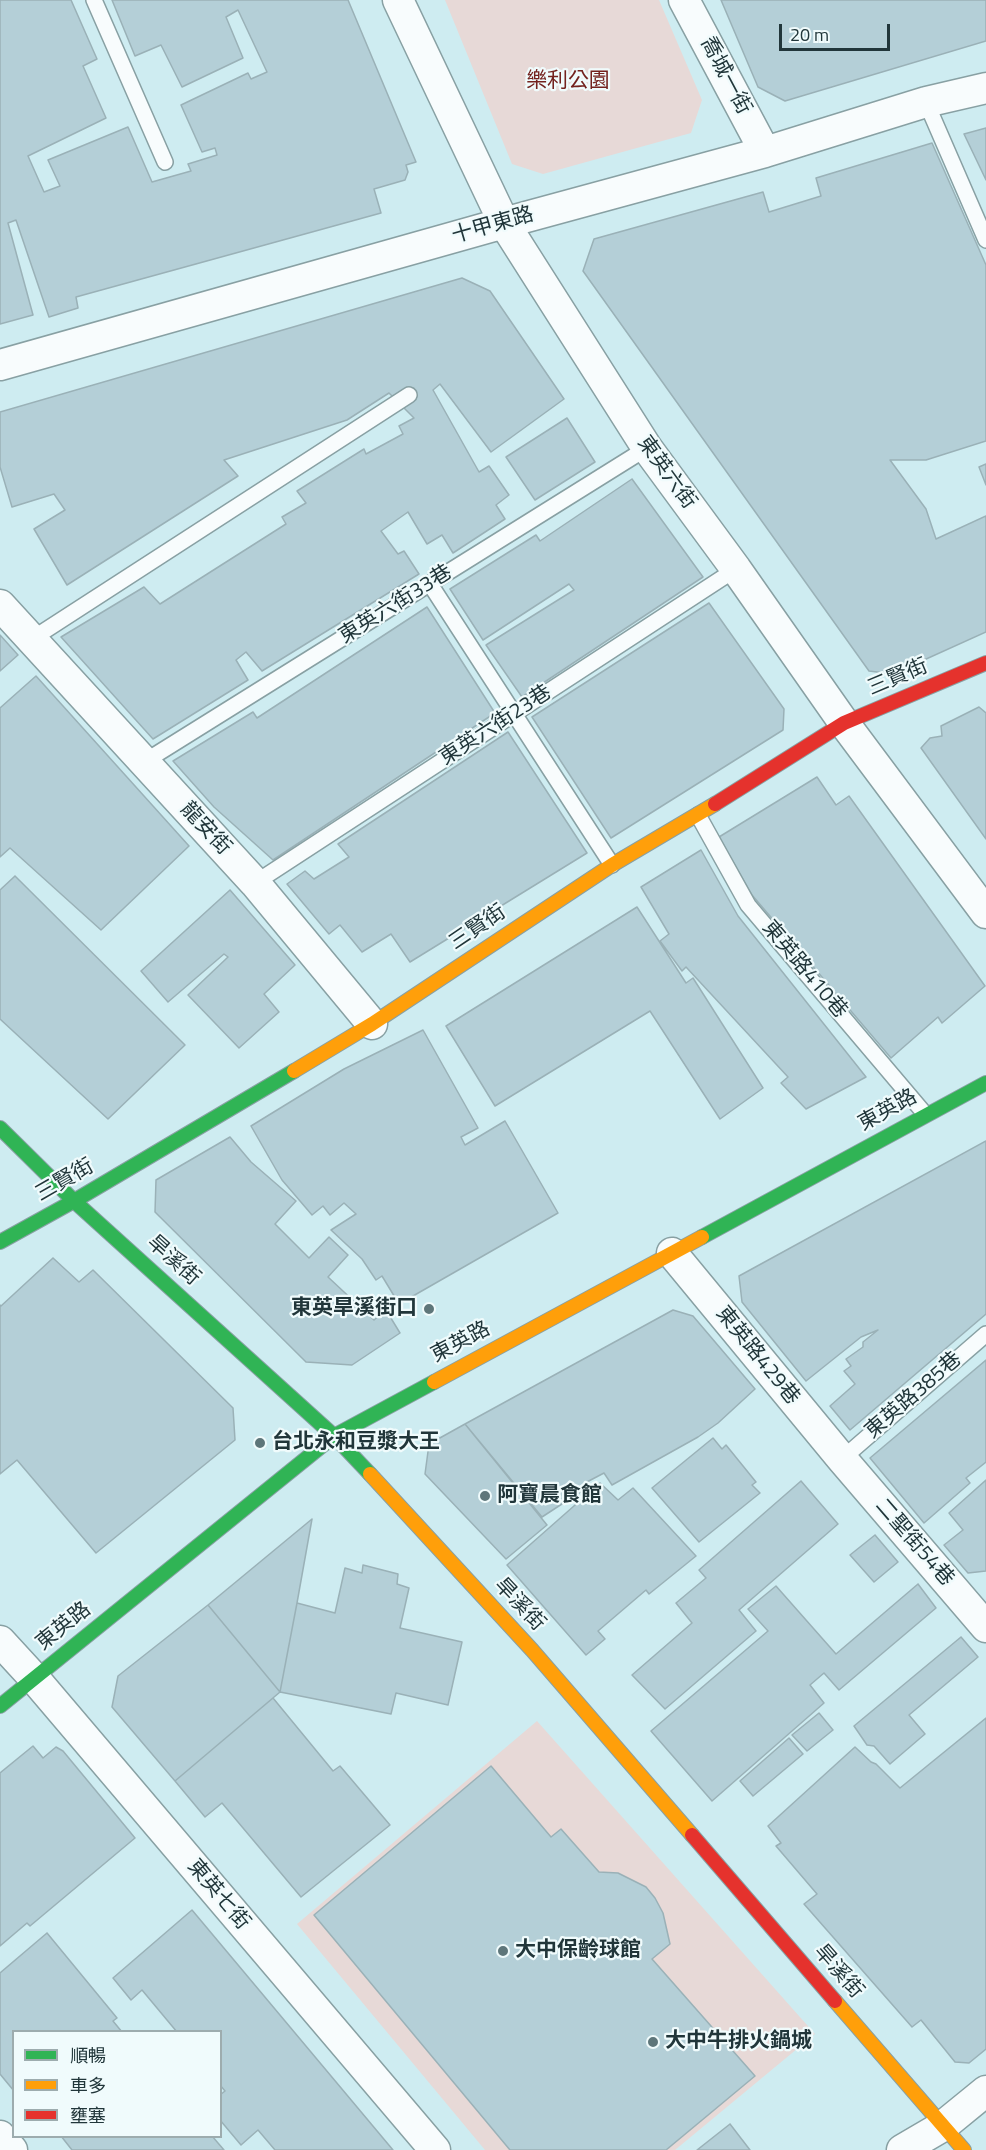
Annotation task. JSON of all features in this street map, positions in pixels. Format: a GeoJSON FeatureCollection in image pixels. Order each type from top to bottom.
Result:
{"type":"FeatureCollection","features":[{"type":"Feature","properties":{"kind":"street","name":"東英六街"},"geometry":{"type":"LineString","coordinates":[[398,0],[504,223],[647,448],[736,569],[844,723],[986,914]]}},
{"type":"Feature","properties":{"kind":"street","name":"喬城一街"},"geometry":{"type":"LineString","coordinates":[[684,0],[765,152]]}},
{"type":"Feature","properties":{"kind":"street","name":"十甲東路"},"geometry":{"type":"LineString","coordinates":[[0,365],[765,152],[926,102],[986,88]]}},
{"type":"Feature","properties":{"kind":"street","name":"龍安街"},"geometry":{"type":"LineString","coordinates":[[0,604],[255,883],[372,1024]]}},
{"type":"Feature","properties":{"kind":"street","name":"三賢街"},"geometry":{"type":"LineString","coordinates":[[0,1242],[74,1201],[372,1024],[612,865],[698,815],[844,723],[986,663]]}},
{"type":"Feature","properties":{"kind":"street","name":"東英路"},"geometry":{"type":"LineString","coordinates":[[0,1706],[334,1436],[986,1083]]}},
{"type":"Feature","properties":{"kind":"street","name":"旱溪街"},"geometry":{"type":"LineString","coordinates":[[0,1128],[74,1201],[334,1436],[532,1650],[964,2150]]}},
{"type":"Feature","properties":{"kind":"street","name":"東英路429巷"},"geometry":{"type":"LineString","coordinates":[[672,1252],[842,1459]]}},
{"type":"Feature","properties":{"kind":"street","name":"二聖街54巷"},"geometry":{"type":"LineString","coordinates":[[842,1459],[981,1612]]}},
{"type":"Feature","properties":{"kind":"street","name":"東英七街"},"geometry":{"type":"LineString","coordinates":[[0,1641],[34,1678],[435,2150]]}},
{"type":"Feature","properties":{"kind":"street"},"geometry":{"type":"LineString","coordinates":[[902,2150],[943,2126],[986,2091]]}},
{"type":"Feature","properties":{"kind":"street"},"geometry":{"type":"LineString","coordinates":[[0,2136],[12,2150]]}},
{"type":"Feature","properties":{"kind":"lane"},"geometry":{"type":"LineString","coordinates":[[94,0],[165,162]]}},
{"type":"Feature","properties":{"kind":"lane"},"geometry":{"type":"LineString","coordinates":[[926,102],[986,240]]}},
{"type":"Feature","properties":{"kind":"lane"},"geometry":{"type":"LineString","coordinates":[[32,639],[409,396]]}},
{"type":"Feature","properties":{"kind":"lane","name":"東英六街33巷"},"geometry":{"type":"LineString","coordinates":[[144,762],[647,448]]}},
{"type":"Feature","properties":{"kind":"lane","name":"東英六街23巷"},"geometry":{"type":"LineString","coordinates":[[255,883],[736,569]]}},
{"type":"Feature","properties":{"kind":"lane"},"geometry":{"type":"LineString","coordinates":[[430,584],[612,865]]}},
{"type":"Feature","properties":{"kind":"lane","name":"東英路410巷"},"geometry":{"type":"LineString","coordinates":[[698,815],[748,905],[925,1114]]}},
{"type":"Feature","properties":{"kind":"lane","name":"東英路385巷"},"geometry":{"type":"LineString","coordinates":[[842,1459],[986,1334]]}},
{"type":"Feature","properties":{"kind":"green space","name":"樂利公園"},"geometry":{"type":"Polygon","coordinates":[[[445,0],[659,0],[702,100],[691,133],[543,174],[512,164],[445,0]]]}},
{"type":"Feature","properties":{"kind":"green space","name":"大中保齡球館"},"geometry":{"type":"Polygon","coordinates":[[[537,1721],[815,2034],[675,2150],[485,2150],[297,1924],[537,1721]]]}},
{"type":"Feature","properties":{"kind":"building"},"geometry":{"type":"Polygon","coordinates":[[[0,0],[71,0],[97,59],[83,66],[106,118],[28,156],[44,192],[60,186],[48,160],[128,127],[152,182],[191,171],[188,164],[217,155],[215,148],[202,152],[181,105],[248,73],[251,79],[267,72],[238,10],[226,17],[243,58],[182,87],[161,45],[135,56],[112,0],[348,0],[416,162],[406,165],[408,172],[405,180],[374,189],[381,213],[76,297],[78,308],[49,317],[16,220],[8,223],[33,315],[0,324],[0,0]]]}},
{"type":"Feature","properties":{"kind":"building"},"geometry":{"type":"Polygon","coordinates":[[[721,0],[986,0],[986,41],[785,101],[758,87],[721,0]]]}},
{"type":"Feature","properties":{"kind":"building"},"geometry":{"type":"Polygon","coordinates":[[[986,128],[986,180],[964,134],[986,128]]]}},
{"type":"Feature","properties":{"kind":"building"},"geometry":{"type":"Polygon","coordinates":[[[932,143],[986,265],[986,441],[926,460],[890,460],[926,509],[936,539],[986,516],[986,632],[893,674],[869,671],[583,271],[594,239],[763,192],[769,212],[821,196],[816,178],[932,143]]]}},
{"type":"Feature","properties":{"kind":"building"},"geometry":{"type":"Polygon","coordinates":[[[462,278],[490,291],[564,399],[491,452],[440,384],[433,390],[479,472],[489,466],[509,495],[496,505],[505,519],[453,553],[442,535],[427,544],[408,512],[381,531],[398,554],[404,551],[419,574],[262,671],[246,652],[236,660],[248,680],[153,739],[61,637],[144,587],[160,604],[286,524],[282,517],[306,503],[297,491],[364,449],[366,454],[403,434],[399,426],[414,418],[389,393],[347,420],[224,460],[238,476],[67,585],[34,529],[65,510],[54,494],[12,507],[0,467],[0,412],[462,278]]]}},
{"type":"Feature","properties":{"kind":"building"},"geometry":{"type":"Polygon","coordinates":[[[567,418],[595,462],[535,500],[506,457],[567,418]]]}},
{"type":"Feature","properties":{"kind":"building"},"geometry":{"type":"Polygon","coordinates":[[[986,464],[986,485],[979,467],[986,464]]]}},
{"type":"Feature","properties":{"kind":"building"},"geometry":{"type":"Polygon","coordinates":[[[632,479],[703,577],[522,697],[486,645],[574,590],[569,584],[483,640],[450,589],[536,535],[540,541],[632,479]]]}},
{"type":"Feature","properties":{"kind":"building"},"geometry":{"type":"Polygon","coordinates":[[[709,603],[784,709],[783,730],[611,838],[532,717],[709,603]]]}},
{"type":"Feature","properties":{"kind":"building"},"geometry":{"type":"Polygon","coordinates":[[[427,607],[495,713],[273,860],[214,807],[173,761],[253,712],[257,718],[427,607]]]}},
{"type":"Feature","properties":{"kind":"building"},"geometry":{"type":"Polygon","coordinates":[[[0,635],[18,655],[0,671],[0,635]]]}},
{"type":"Feature","properties":{"kind":"building"},"geometry":{"type":"Polygon","coordinates":[[[36,676],[189,846],[101,930],[10,848],[0,857],[0,708],[36,676]]]}},
{"type":"Feature","properties":{"kind":"building"},"geometry":{"type":"Polygon","coordinates":[[[979,707],[986,713],[986,839],[921,748],[930,738],[942,736],[941,726],[979,707]]]}},
{"type":"Feature","properties":{"kind":"building"},"geometry":{"type":"Polygon","coordinates":[[[508,732],[587,853],[410,962],[391,934],[362,952],[340,925],[329,934],[287,884],[305,871],[314,879],[349,857],[338,844],[508,732]]]}},
{"type":"Feature","properties":{"kind":"building"},"geometry":{"type":"Polygon","coordinates":[[[817,777],[836,805],[849,796],[985,986],[942,1023],[938,1017],[891,1058],[752,895],[719,837],[817,777]]]}},
{"type":"Feature","properties":{"kind":"building"},"geometry":{"type":"Polygon","coordinates":[[[701,850],[738,916],[866,1077],[806,1109],[781,1083],[788,1077],[686,967],[682,971],[660,941],[669,934],[641,887],[701,850]]]}},
{"type":"Feature","properties":{"kind":"building"},"geometry":{"type":"Polygon","coordinates":[[[15,876],[185,1045],[108,1119],[0,1019],[0,890],[15,876]]]}},
{"type":"Feature","properties":{"kind":"building"},"geometry":{"type":"Polygon","coordinates":[[[230,890],[295,965],[264,994],[279,1012],[239,1048],[188,995],[228,957],[224,954],[168,1002],[141,971],[230,890]]]}},
{"type":"Feature","properties":{"kind":"building"},"geometry":{"type":"Polygon","coordinates":[[[637,907],[686,983],[693,978],[763,1088],[720,1119],[650,1011],[495,1106],[446,1026],[637,907]]]}},
{"type":"Feature","properties":{"kind":"building"},"geometry":{"type":"Polygon","coordinates":[[[423,1030],[478,1128],[461,1137],[465,1145],[505,1121],[558,1213],[399,1304],[382,1276],[376,1280],[362,1259],[331,1230],[356,1214],[344,1203],[330,1215],[323,1206],[312,1215],[282,1180],[251,1126],[344,1069],[423,1030]]]}},
{"type":"Feature","properties":{"kind":"building"},"geometry":{"type":"Polygon","coordinates":[[[230,1137],[251,1162],[296,1201],[275,1224],[309,1258],[329,1237],[348,1255],[328,1277],[374,1320],[386,1310],[400,1333],[352,1365],[306,1362],[155,1212],[156,1180],[230,1137]]]}},
{"type":"Feature","properties":{"kind":"building"},"geometry":{"type":"Polygon","coordinates":[[[986,1141],[986,1314],[850,1430],[830,1406],[855,1384],[844,1371],[851,1366],[846,1359],[863,1347],[863,1342],[878,1330],[861,1337],[806,1381],[742,1302],[739,1276],[986,1141]]]}},
{"type":"Feature","properties":{"kind":"building"},"geometry":{"type":"Polygon","coordinates":[[[53,1258],[79,1282],[93,1270],[233,1408],[235,1440],[96,1553],[17,1460],[0,1474],[0,1305],[53,1258]]]}},
{"type":"Feature","properties":{"kind":"building"},"geometry":{"type":"Polygon","coordinates":[[[673,1310],[693,1316],[755,1389],[718,1423],[698,1437],[612,1485],[604,1473],[585,1483],[588,1487],[542,1517],[465,1424],[673,1310]]]}},
{"type":"Feature","properties":{"kind":"building"},"geometry":{"type":"Polygon","coordinates":[[[986,1360],[986,1462],[966,1478],[970,1483],[924,1523],[870,1458],[986,1360]]]}},
{"type":"Feature","properties":{"kind":"building","name":"阿寶晨食館"},"geometry":{"type":"Polygon","coordinates":[[[465,1424],[547,1525],[506,1559],[425,1474],[429,1444],[465,1424]]]}},
{"type":"Feature","properties":{"kind":"building"},"geometry":{"type":"Polygon","coordinates":[[[713,1438],[722,1449],[726,1445],[756,1482],[752,1485],[760,1493],[699,1542],[652,1488],[713,1438]]]}},
{"type":"Feature","properties":{"kind":"building"},"geometry":{"type":"Polygon","coordinates":[[[986,1480],[986,1571],[968,1573],[944,1545],[963,1530],[949,1513],[986,1480]]]}},
{"type":"Feature","properties":{"kind":"building"},"geometry":{"type":"Polygon","coordinates":[[[801,1481],[838,1524],[739,1610],[756,1631],[665,1709],[632,1675],[692,1623],[676,1603],[706,1578],[699,1570],[801,1481]]]}},
{"type":"Feature","properties":{"kind":"building"},"geometry":{"type":"Polygon","coordinates":[[[600,1483],[618,1500],[633,1488],[696,1556],[649,1594],[646,1590],[598,1631],[605,1639],[586,1655],[507,1565],[600,1483]]]}},
{"type":"Feature","properties":{"kind":"building"},"geometry":{"type":"Polygon","coordinates":[[[312,1519],[297,1603],[280,1692],[208,1605],[312,1519]]]}},
{"type":"Feature","properties":{"kind":"building"},"geometry":{"type":"Polygon","coordinates":[[[875,1535],[898,1562],[874,1582],[850,1555],[875,1535]]]}},
{"type":"Feature","properties":{"kind":"building"},"geometry":{"type":"Polygon","coordinates":[[[363,1565],[398,1574],[397,1584],[409,1588],[400,1628],[462,1642],[448,1705],[396,1693],[391,1714],[280,1692],[297,1603],[335,1613],[345,1568],[362,1573],[363,1565]]]}},
{"type":"Feature","properties":{"kind":"building"},"geometry":{"type":"Polygon","coordinates":[[[918,1584],[936,1608],[839,1690],[824,1673],[810,1685],[824,1703],[712,1801],[651,1731],[768,1631],[748,1609],[776,1586],[836,1654],[918,1584]]]}},
{"type":"Feature","properties":{"kind":"building"},"geometry":{"type":"Polygon","coordinates":[[[208,1605],[280,1692],[175,1781],[112,1707],[118,1676],[208,1605]]]}},
{"type":"Feature","properties":{"kind":"building"},"geometry":{"type":"Polygon","coordinates":[[[961,1637],[978,1657],[909,1715],[925,1734],[890,1764],[874,1746],[867,1745],[854,1726],[961,1637]]]}},
{"type":"Feature","properties":{"kind":"building"},"geometry":{"type":"Polygon","coordinates":[[[273,1698],[333,1771],[340,1766],[390,1825],[301,1897],[222,1803],[205,1817],[175,1781],[273,1698]]]}},
{"type":"Feature","properties":{"kind":"building"},"geometry":{"type":"Polygon","coordinates":[[[819,1713],[833,1730],[807,1751],[792,1735],[819,1713]]]}},
{"type":"Feature","properties":{"kind":"building"},"geometry":{"type":"Polygon","coordinates":[[[986,1718],[986,2049],[969,2063],[955,2062],[921,2020],[912,2027],[804,1904],[817,1894],[776,1846],[781,1843],[768,1826],[855,1747],[900,1788],[986,1718]]]}},
{"type":"Feature","properties":{"kind":"building"},"geometry":{"type":"Polygon","coordinates":[[[789,1738],[803,1754],[753,1796],[740,1781],[789,1738]]]}},
{"type":"Feature","properties":{"kind":"building"},"geometry":{"type":"Polygon","coordinates":[[[33,1746],[43,1758],[56,1747],[63,1751],[135,1838],[30,1926],[27,1923],[0,1946],[0,1773],[33,1746]]]}},
{"type":"Feature","properties":{"kind":"building","name":"大中保齡球館"},"geometry":{"type":"Polygon","coordinates":[[[491,1766],[551,1837],[561,1829],[599,1872],[618,1873],[646,1887],[663,1913],[670,1944],[652,1959],[755,2076],[666,2150],[510,2150],[314,1915],[491,1766]]]}},
{"type":"Feature","properties":{"kind":"building"},"geometry":{"type":"Polygon","coordinates":[[[192,1910],[393,2150],[275,2150],[258,2130],[241,2145],[222,2122],[222,2093],[225,2091],[222,2087],[222,2030],[175,2030],[142,1990],[131,2000],[113,1978],[192,1910]]]}},
{"type":"Feature","properties":{"kind":"building"},"geometry":{"type":"Polygon","coordinates":[[[47,1933],[117,2018],[113,2021],[120,2030],[12,2030],[12,2089],[0,2074],[0,1973],[47,1933]]]}},
{"type":"Feature","properties":{"kind":"building"},"geometry":{"type":"Polygon","coordinates":[[[730,2124],[750,2150],[697,2150],[730,2124]]]}},
{"type":"Feature","properties":{"kind":"building"},"geometry":{"type":"Polygon","coordinates":[[[63,2138],[214,2138],[224,2150],[72,2150],[63,2138]]]}},
{"type":"Feature","properties":{"kind":"traffic: fast"},"geometry":{"type":"LineString","coordinates":[[0,1242],[294,1071]]}},
{"type":"Feature","properties":{"kind":"traffic: fast"},"geometry":{"type":"LineString","coordinates":[[702,1237],[986,1083]]}},
{"type":"Feature","properties":{"kind":"traffic: fast"},"geometry":{"type":"LineString","coordinates":[[0,1128],[74,1201],[334,1436],[370,1474]]}},
{"type":"Feature","properties":{"kind":"traffic: fast"},"geometry":{"type":"LineString","coordinates":[[0,1706],[334,1436],[434,1382]]}},
{"type":"Feature","properties":{"kind":"traffic: slow"},"geometry":{"type":"LineString","coordinates":[[294,1071],[372,1024],[612,865],[715,804]]}},
{"type":"Feature","properties":{"kind":"traffic: slow"},"geometry":{"type":"LineString","coordinates":[[434,1382],[702,1237]]}},
{"type":"Feature","properties":{"kind":"traffic: slow"},"geometry":{"type":"LineString","coordinates":[[370,1474],[532,1650],[692,1835]]}},
{"type":"Feature","properties":{"kind":"traffic: slow"},"geometry":{"type":"LineString","coordinates":[[835,2001],[964,2150]]}},
{"type":"Feature","properties":{"kind":"traffic: jam"},"geometry":{"type":"LineString","coordinates":[[715,804],[844,723],[986,663]]}},
{"type":"Feature","properties":{"kind":"traffic: jam"},"geometry":{"type":"LineString","coordinates":[[692,1835],[835,2001]]}},
{"type":"Feature","properties":{"kind":"place","name":"東英旱溪街口"},"geometry":{"type":"Point","coordinates":[429,1309]}},
{"type":"Feature","properties":{"kind":"place","name":"台北永和豆漿大王"},"geometry":{"type":"Point","coordinates":[260,1443]}},
{"type":"Feature","properties":{"kind":"place","name":"阿寶晨食館"},"geometry":{"type":"Point","coordinates":[485,1496]}},
{"type":"Feature","properties":{"kind":"place","name":"大中保齡球館"},"geometry":{"type":"Point","coordinates":[503,1951]}},
{"type":"Feature","properties":{"kind":"place","name":"大中牛排火鍋城"},"geometry":{"type":"Point","coordinates":[653,2042]}}]}
